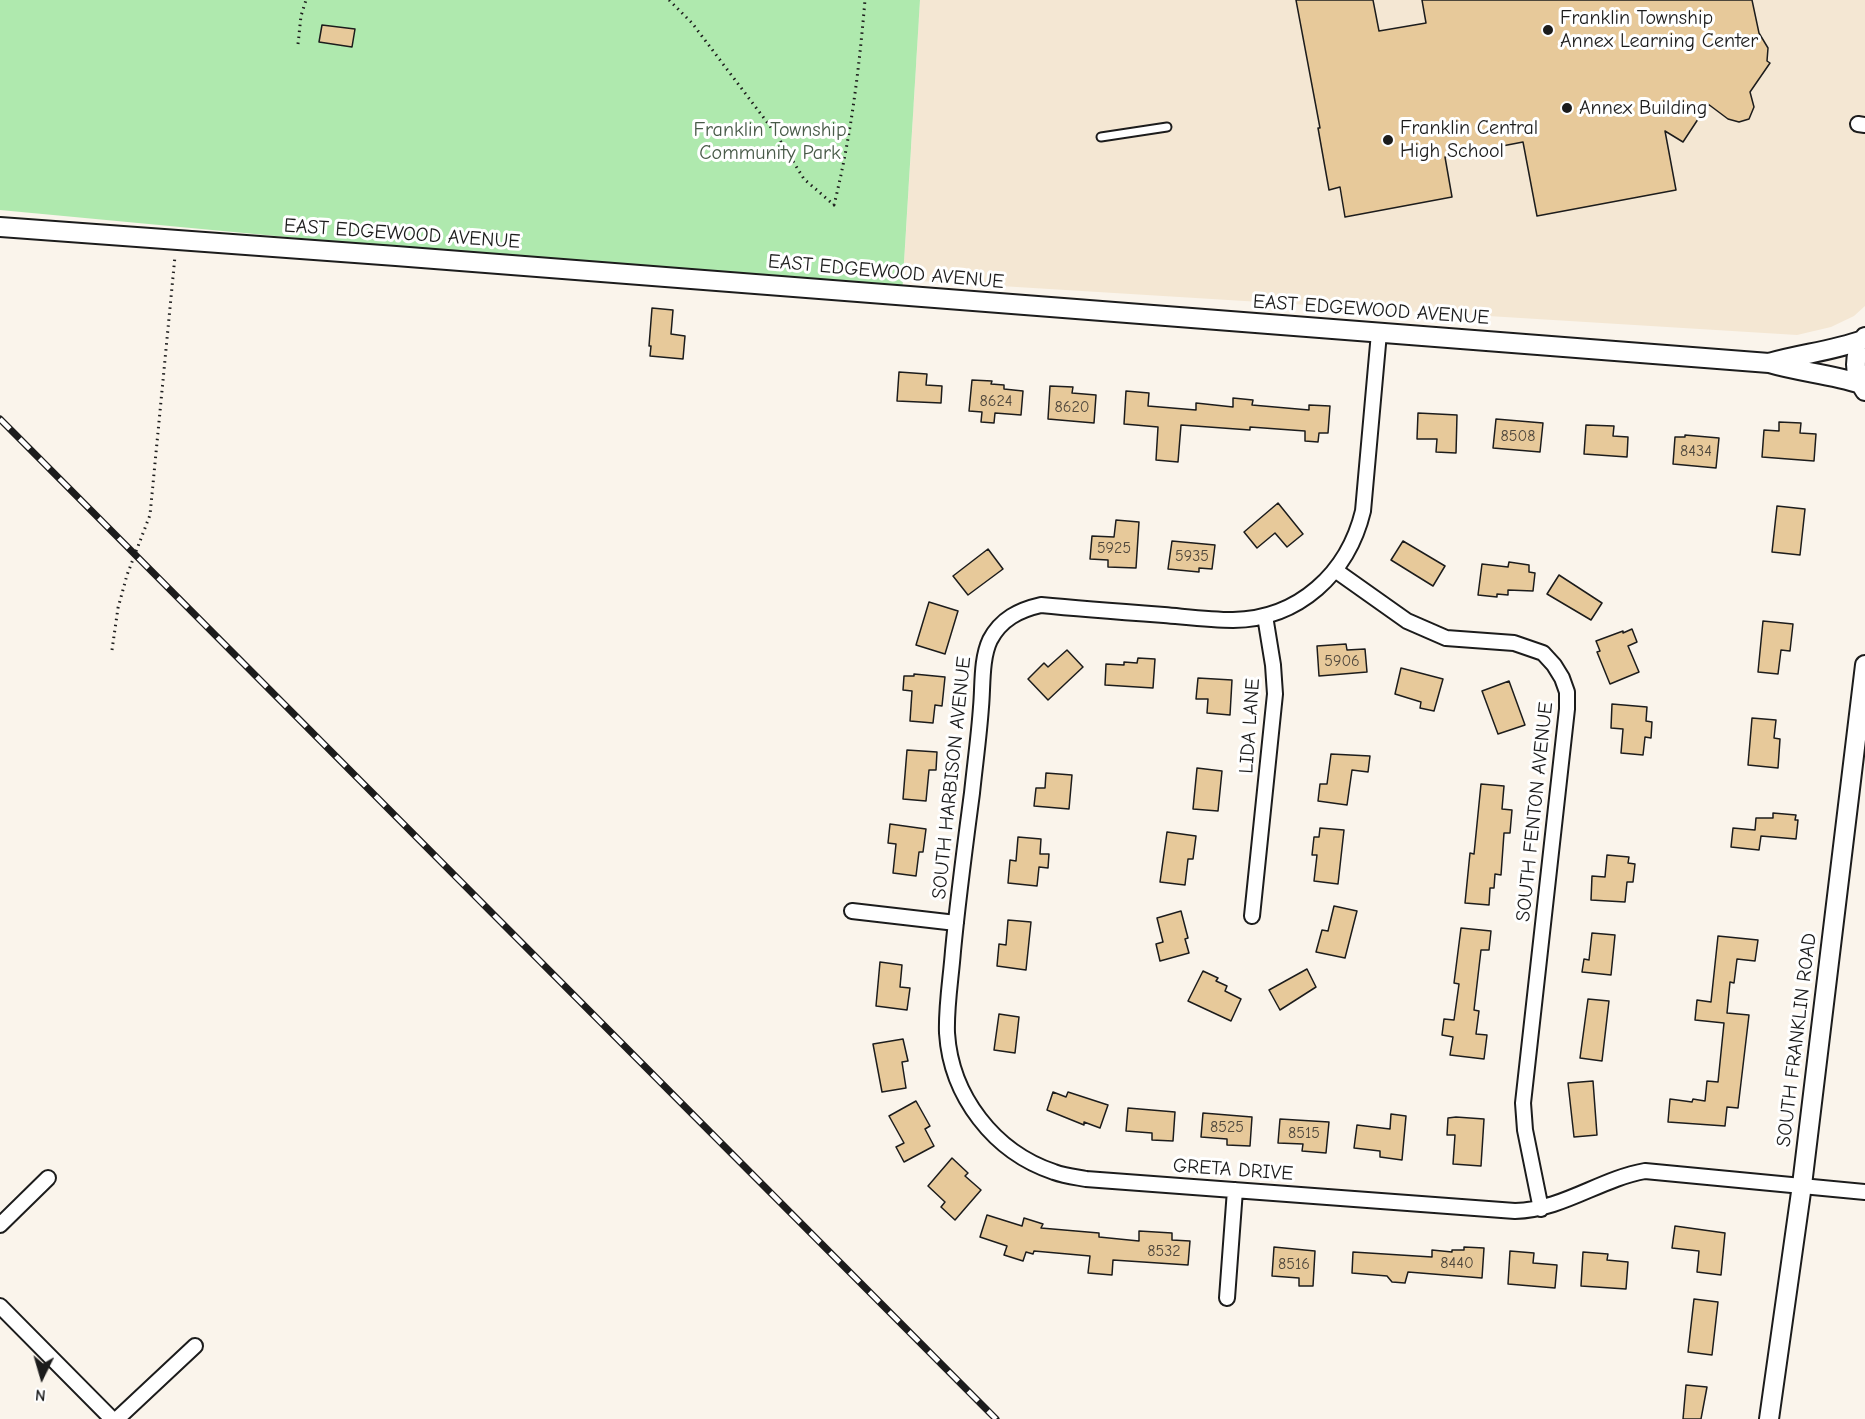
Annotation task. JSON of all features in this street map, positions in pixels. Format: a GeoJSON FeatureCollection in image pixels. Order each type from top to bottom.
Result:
{"type":"FeatureCollection","features":[{"type":"Feature","properties":{"kind":"main road","name":"EAST EDGEWOOD AVENUE"},"geometry":{"type":"LineString","coordinates":[[0,227],[1769,363]]}},
{"type":"Feature","properties":{"kind":"main road"},"geometry":{"type":"LineString","coordinates":[[1769,363],[1793,356],[1827,352],[1864,339]]}},
{"type":"Feature","properties":{"kind":"main road"},"geometry":{"type":"LineString","coordinates":[[1863,388],[1856,370],[1856,362],[1864,339]]}},
{"type":"Feature","properties":{"kind":"main road"},"geometry":{"type":"LineString","coordinates":[[1769,363],[1796,371],[1828,375],[1863,388]]}},
{"type":"Feature","properties":{"kind":"main road","name":"SOUTH FRANKLIN ROAD"},"geometry":{"type":"LineString","coordinates":[[1769,1419],[1802,1185],[1865,665]]}},
{"type":"Feature","properties":{"kind":"street"},"geometry":{"type":"LineString","coordinates":[[1265,616],[1287,608],[1319,587],[1335,570],[1353,543],[1363,511],[1379,333]]}},
{"type":"Feature","properties":{"kind":"street","name":"SOUTH FENTON AVENUE"},"geometry":{"type":"LineString","coordinates":[[1335,570],[1407,621],[1446,638],[1514,643],[1543,653],[1554,664],[1565,685],[1567,709],[1524,1092],[1525,1130],[1541,1209]]}},
{"type":"Feature","properties":{"kind":"street","name":"SOUTH HARBISON AVENUE"},"geometry":{"type":"LineString","coordinates":[[956,923],[978,743],[985,660],[991,638],[1000,625],[1018,612],[1041,605],[1234,620],[1265,616]]}},
{"type":"Feature","properties":{"kind":"street","name":"LIDA LANE"},"geometry":{"type":"LineString","coordinates":[[1252,916],[1275,694],[1265,616]]}},
{"type":"Feature","properties":{"kind":"street"},"geometry":{"type":"LineString","coordinates":[[852,911],[956,923]]}},
{"type":"Feature","properties":{"kind":"street","name":"GRETA DRIVE"},"geometry":{"type":"LineString","coordinates":[[956,923],[947,1018],[951,1056],[963,1093],[979,1119],[994,1136],[1025,1159],[1053,1172],[1086,1179],[1515,1211],[1541,1209],[1626,1174],[1645,1171],[1865,1192]]}},
{"type":"Feature","properties":{"kind":"street"},"geometry":{"type":"LineString","coordinates":[[0,1225],[48,1178]]}},
{"type":"Feature","properties":{"kind":"street"},"geometry":{"type":"LineString","coordinates":[[1227,1298],[1235,1190]]}},
{"type":"Feature","properties":{"kind":"street"},"geometry":{"type":"LineString","coordinates":[[0,1306],[114,1419],[195,1346]]}},
{"type":"Feature","properties":{"kind":"lane"},"geometry":{"type":"LineString","coordinates":[[1101,137],[1167,127]]}},
{"type":"Feature","properties":{"kind":"path"},"geometry":{"type":"LineString","coordinates":[[298,44],[301,16],[306,0]]}},
{"type":"Feature","properties":{"kind":"path"},"geometry":{"type":"LineString","coordinates":[[669,0],[692,23],[769,125],[804,179],[834,205],[847,153],[865,0]]}},
{"type":"Feature","properties":{"kind":"path"},"geometry":{"type":"LineString","coordinates":[[112,650],[118,608],[127,575],[150,515],[177,240]]}},
{"type":"Feature","properties":{"kind":"shaded area","name":"Franklin Central High School"},"geometry":{"type":"Polygon","coordinates":[[[920,0],[1865,0],[1865,306],[1854,316],[1831,327],[1797,335],[903,280],[920,0]]]}},
{"type":"Feature","properties":{"kind":"green space","name":"Franklin Township Community Park"},"geometry":{"type":"Polygon","coordinates":[[[0,0],[920,0],[902,295],[0,210],[0,0]]]}},
{"type":"Feature","properties":{"kind":"building","name":"Annex Building"},"geometry":{"type":"Polygon","coordinates":[[[1296,0],[1373,0],[1379,31],[1426,23],[1422,0],[1752,0],[1759,33],[1768,48],[1767,61],[1770,63],[1750,92],[1754,107],[1749,119],[1739,122],[1728,119],[1708,104],[1683,142],[1665,131],[1676,190],[1537,216],[1523,142],[1445,157],[1452,197],[1345,217],[1340,187],[1329,190],[1296,0]]]}},
{"type":"Feature","properties":{"kind":"building"},"geometry":{"type":"Polygon","coordinates":[[[322,25],[355,29],[352,47],[319,42],[322,25]]]}},
{"type":"Feature","properties":{"kind":"building"},"geometry":{"type":"Polygon","coordinates":[[[652,308],[673,310],[671,334],[685,336],[683,359],[650,356],[652,308]]]}},
{"type":"Feature","properties":{"kind":"building"},"geometry":{"type":"Polygon","coordinates":[[[899,372],[927,374],[926,385],[942,386],[941,403],[897,401],[899,372]]]}},
{"type":"Feature","properties":{"kind":"building"},"geometry":{"type":"Polygon","coordinates":[[[972,380],[992,381],[991,384],[1004,385],[1004,389],[1023,391],[1021,415],[995,413],[994,423],[981,422],[982,412],[969,411],[972,380]]]}},
{"type":"Feature","properties":{"kind":"building"},"geometry":{"type":"Polygon","coordinates":[[[1050,386],[1073,387],[1072,393],[1096,395],[1094,423],[1048,419],[1050,386]]]}},
{"type":"Feature","properties":{"kind":"building"},"geometry":{"type":"Polygon","coordinates":[[[1126,391],[1149,393],[1148,406],[1196,410],[1196,403],[1233,407],[1233,398],[1253,400],[1252,405],[1309,410],[1309,405],[1330,406],[1328,433],[1319,433],[1318,442],[1305,441],[1305,431],[1181,425],[1178,462],[1156,460],[1158,427],[1124,424],[1126,391]]]}},
{"type":"Feature","properties":{"kind":"building"},"geometry":{"type":"Polygon","coordinates":[[[1418,413],[1457,415],[1456,453],[1436,452],[1437,439],[1417,439],[1418,413]]]}},
{"type":"Feature","properties":{"kind":"building"},"geometry":{"type":"Polygon","coordinates":[[[1496,419],[1543,423],[1540,452],[1493,448],[1496,419]]]}},
{"type":"Feature","properties":{"kind":"building"},"geometry":{"type":"Polygon","coordinates":[[[1779,422],[1801,423],[1800,433],[1816,434],[1814,461],[1762,457],[1764,430],[1779,431],[1779,422]]]}},
{"type":"Feature","properties":{"kind":"building"},"geometry":{"type":"Polygon","coordinates":[[[1586,425],[1614,426],[1613,436],[1628,437],[1627,457],[1584,454],[1586,425]]]}},
{"type":"Feature","properties":{"kind":"building"},"geometry":{"type":"Polygon","coordinates":[[[1685,435],[1719,438],[1716,468],[1673,464],[1675,437],[1685,437],[1685,435]]]}},
{"type":"Feature","properties":{"kind":"building"},"geometry":{"type":"Polygon","coordinates":[[[1278,503],[1303,534],[1287,547],[1275,533],[1257,548],[1244,532],[1278,503]]]}},
{"type":"Feature","properties":{"kind":"building"},"geometry":{"type":"Polygon","coordinates":[[[1777,506],[1805,509],[1800,555],[1772,552],[1777,506]]]}},
{"type":"Feature","properties":{"kind":"building"},"geometry":{"type":"Polygon","coordinates":[[[1116,520],[1139,522],[1136,568],[1108,567],[1108,560],[1090,559],[1092,536],[1114,537],[1116,520]]]}},
{"type":"Feature","properties":{"kind":"building"},"geometry":{"type":"Polygon","coordinates":[[[1172,541],[1215,545],[1212,569],[1199,568],[1199,572],[1168,569],[1172,541]]]}},
{"type":"Feature","properties":{"kind":"building"},"geometry":{"type":"Polygon","coordinates":[[[1403,541],[1445,566],[1433,586],[1391,560],[1403,541]]]}},
{"type":"Feature","properties":{"kind":"building"},"geometry":{"type":"Polygon","coordinates":[[[988,549],[1003,569],[968,595],[953,576],[988,549]]]}},
{"type":"Feature","properties":{"kind":"building"},"geometry":{"type":"Polygon","coordinates":[[[1509,562],[1529,565],[1529,572],[1535,573],[1533,591],[1508,590],[1508,595],[1497,594],[1497,597],[1478,595],[1482,564],[1508,567],[1509,562]]]}},
{"type":"Feature","properties":{"kind":"building"},"geometry":{"type":"Polygon","coordinates":[[[1559,575],[1602,603],[1591,620],[1547,594],[1559,575]]]}},
{"type":"Feature","properties":{"kind":"building"},"geometry":{"type":"Polygon","coordinates":[[[929,602],[958,611],[945,654],[916,645],[929,602]]]}},
{"type":"Feature","properties":{"kind":"building"},"geometry":{"type":"Polygon","coordinates":[[[1763,621],[1793,624],[1790,651],[1781,650],[1778,674],[1758,672],[1763,621]]]}},
{"type":"Feature","properties":{"kind":"building"},"geometry":{"type":"Polygon","coordinates":[[[1632,629],[1637,642],[1628,646],[1639,672],[1610,684],[1597,652],[1600,651],[1596,641],[1632,629]]]}},
{"type":"Feature","properties":{"kind":"building"},"geometry":{"type":"Polygon","coordinates":[[[1346,644],[1347,650],[1365,649],[1367,672],[1319,676],[1317,646],[1346,644]]]}},
{"type":"Feature","properties":{"kind":"building"},"geometry":{"type":"Polygon","coordinates":[[[1067,650],[1083,667],[1048,700],[1028,679],[1044,663],[1048,667],[1067,650]]]}},
{"type":"Feature","properties":{"kind":"building"},"geometry":{"type":"Polygon","coordinates":[[[1138,658],[1155,659],[1153,688],[1105,685],[1106,664],[1137,663],[1138,658]]]}},
{"type":"Feature","properties":{"kind":"building"},"geometry":{"type":"Polygon","coordinates":[[[1401,668],[1443,679],[1434,711],[1420,708],[1421,702],[1395,694],[1401,668]]]}},
{"type":"Feature","properties":{"kind":"building"},"geometry":{"type":"Polygon","coordinates":[[[914,674],[945,677],[942,706],[935,705],[933,723],[910,721],[912,691],[903,690],[904,676],[914,676],[914,674]]]}},
{"type":"Feature","properties":{"kind":"building"},"geometry":{"type":"Polygon","coordinates":[[[1198,678],[1232,680],[1230,715],[1207,713],[1208,699],[1196,699],[1198,678]]]}},
{"type":"Feature","properties":{"kind":"building"},"geometry":{"type":"Polygon","coordinates":[[[1509,681],[1525,725],[1498,734],[1482,691],[1509,681]]]}},
{"type":"Feature","properties":{"kind":"building"},"geometry":{"type":"Polygon","coordinates":[[[1612,704],[1647,707],[1646,721],[1652,722],[1651,738],[1645,737],[1643,755],[1621,753],[1623,729],[1611,728],[1612,704]]]}},
{"type":"Feature","properties":{"kind":"building"},"geometry":{"type":"Polygon","coordinates":[[[1752,718],[1776,720],[1774,738],[1780,739],[1778,768],[1748,765],[1752,718]]]}},
{"type":"Feature","properties":{"kind":"building"},"geometry":{"type":"Polygon","coordinates":[[[907,750],[937,752],[936,770],[929,770],[926,801],[903,799],[907,750]]]}},
{"type":"Feature","properties":{"kind":"building"},"geometry":{"type":"Polygon","coordinates":[[[1331,754],[1370,756],[1368,772],[1352,770],[1347,805],[1318,801],[1320,784],[1327,784],[1331,754]]]}},
{"type":"Feature","properties":{"kind":"building"},"geometry":{"type":"Polygon","coordinates":[[[1197,768],[1222,771],[1218,811],[1193,809],[1197,768]]]}},
{"type":"Feature","properties":{"kind":"building"},"geometry":{"type":"Polygon","coordinates":[[[1046,773],[1072,775],[1069,809],[1034,806],[1036,788],[1045,788],[1046,773]]]}},
{"type":"Feature","properties":{"kind":"building"},"geometry":{"type":"Polygon","coordinates":[[[1481,784],[1504,786],[1502,809],[1512,810],[1510,833],[1504,833],[1501,875],[1495,874],[1494,888],[1490,888],[1489,905],[1465,903],[1470,853],[1474,854],[1481,784]]]}},
{"type":"Feature","properties":{"kind":"building"},"geometry":{"type":"Polygon","coordinates":[[[1773,813],[1796,815],[1795,820],[1798,820],[1796,839],[1761,836],[1759,850],[1731,847],[1733,828],[1755,830],[1756,818],[1773,818],[1773,813]]]}},
{"type":"Feature","properties":{"kind":"building"},"geometry":{"type":"Polygon","coordinates":[[[890,824],[926,829],[923,852],[919,852],[916,876],[893,873],[896,844],[888,843],[890,824]]]}},
{"type":"Feature","properties":{"kind":"building"},"geometry":{"type":"Polygon","coordinates":[[[1320,828],[1344,830],[1338,884],[1314,881],[1317,855],[1312,855],[1314,837],[1319,837],[1320,828]]]}},
{"type":"Feature","properties":{"kind":"building"},"geometry":{"type":"Polygon","coordinates":[[[1167,832],[1196,836],[1193,859],[1188,859],[1185,885],[1160,882],[1167,832]]]}},
{"type":"Feature","properties":{"kind":"building"},"geometry":{"type":"Polygon","coordinates":[[[1018,837],[1041,839],[1040,854],[1049,854],[1048,868],[1039,867],[1037,886],[1008,883],[1010,860],[1016,861],[1018,837]]]}},
{"type":"Feature","properties":{"kind":"building"},"geometry":{"type":"Polygon","coordinates":[[[1607,855],[1629,857],[1628,863],[1635,864],[1633,882],[1627,882],[1625,902],[1591,900],[1592,876],[1605,877],[1607,855]]]}},
{"type":"Feature","properties":{"kind":"building"},"geometry":{"type":"Polygon","coordinates":[[[1334,906],[1357,911],[1345,958],[1316,952],[1322,930],[1328,931],[1334,906]]]}},
{"type":"Feature","properties":{"kind":"building"},"geometry":{"type":"Polygon","coordinates":[[[1181,911],[1188,938],[1185,939],[1189,953],[1160,961],[1156,944],[1163,942],[1157,918],[1181,911]]]}},
{"type":"Feature","properties":{"kind":"building"},"geometry":{"type":"Polygon","coordinates":[[[1008,920],[1031,922],[1026,970],[997,966],[999,944],[1006,945],[1008,920]]]}},
{"type":"Feature","properties":{"kind":"building"},"geometry":{"type":"Polygon","coordinates":[[[1461,928],[1491,931],[1489,950],[1481,950],[1474,1010],[1479,1011],[1476,1034],[1487,1035],[1484,1059],[1450,1055],[1453,1037],[1442,1035],[1444,1019],[1454,1020],[1459,984],[1454,983],[1461,928]]]}},
{"type":"Feature","properties":{"kind":"building"},"geometry":{"type":"Polygon","coordinates":[[[1592,933],[1615,935],[1611,975],[1582,972],[1584,959],[1589,960],[1592,933]]]}},
{"type":"Feature","properties":{"kind":"building"},"geometry":{"type":"Polygon","coordinates":[[[1718,936],[1758,940],[1755,961],[1737,959],[1734,983],[1730,982],[1727,1013],[1749,1015],[1738,1108],[1727,1107],[1725,1126],[1668,1122],[1670,1099],[1705,1101],[1707,1081],[1718,1082],[1724,1023],[1695,1020],[1697,1000],[1711,1002],[1718,936]]]}},
{"type":"Feature","properties":{"kind":"building"},"geometry":{"type":"Polygon","coordinates":[[[880,962],[902,965],[900,987],[910,988],[907,1010],[876,1006],[880,962]]]}},
{"type":"Feature","properties":{"kind":"building"},"geometry":{"type":"Polygon","coordinates":[[[1307,969],[1316,987],[1280,1010],[1269,990],[1307,969]]]}},
{"type":"Feature","properties":{"kind":"building"},"geometry":{"type":"Polygon","coordinates":[[[1203,971],[1218,978],[1216,981],[1227,986],[1225,991],[1241,999],[1231,1021],[1188,1001],[1203,971]]]}},
{"type":"Feature","properties":{"kind":"building"},"geometry":{"type":"Polygon","coordinates":[[[1588,999],[1609,1001],[1602,1061],[1580,1058],[1588,999]]]}},
{"type":"Feature","properties":{"kind":"building"},"geometry":{"type":"Polygon","coordinates":[[[999,1014],[1019,1017],[1015,1053],[994,1050],[999,1014]]]}},
{"type":"Feature","properties":{"kind":"building"},"geometry":{"type":"Polygon","coordinates":[[[903,1039],[908,1061],[902,1062],[906,1088],[882,1092],[873,1044],[903,1039]]]}},
{"type":"Feature","properties":{"kind":"building"},"geometry":{"type":"Polygon","coordinates":[[[1593,1081],[1597,1135],[1574,1137],[1568,1083],[1593,1081]]]}},
{"type":"Feature","properties":{"kind":"building"},"geometry":{"type":"Polygon","coordinates":[[[1053,1092],[1066,1097],[1068,1092],[1108,1105],[1100,1128],[1084,1122],[1084,1125],[1047,1110],[1053,1092]]]}},
{"type":"Feature","properties":{"kind":"building"},"geometry":{"type":"Polygon","coordinates":[[[916,1101],[930,1126],[925,1129],[934,1146],[904,1162],[896,1147],[904,1143],[889,1116],[916,1101]]]}},
{"type":"Feature","properties":{"kind":"building"},"geometry":{"type":"Polygon","coordinates":[[[1128,1108],[1175,1112],[1173,1141],[1152,1140],[1152,1133],[1126,1131],[1128,1108]]]}},
{"type":"Feature","properties":{"kind":"building"},"geometry":{"type":"Polygon","coordinates":[[[1203,1113],[1252,1117],[1250,1146],[1227,1145],[1227,1139],[1201,1137],[1203,1113]]]}},
{"type":"Feature","properties":{"kind":"building"},"geometry":{"type":"Polygon","coordinates":[[[1391,1114],[1406,1116],[1402,1160],[1380,1157],[1380,1151],[1354,1148],[1357,1125],[1390,1129],[1391,1114]]]}},
{"type":"Feature","properties":{"kind":"building"},"geometry":{"type":"Polygon","coordinates":[[[1448,1118],[1484,1119],[1481,1166],[1453,1164],[1455,1135],[1447,1135],[1448,1118]]]}},
{"type":"Feature","properties":{"kind":"building"},"geometry":{"type":"Polygon","coordinates":[[[1280,1119],[1329,1122],[1326,1153],[1302,1151],[1303,1144],[1278,1143],[1280,1119]]]}},
{"type":"Feature","properties":{"kind":"building"},"geometry":{"type":"Polygon","coordinates":[[[952,1158],[968,1173],[965,1176],[981,1190],[955,1220],[941,1207],[945,1202],[928,1186],[952,1158]]]}},
{"type":"Feature","properties":{"kind":"building"},"geometry":{"type":"Polygon","coordinates":[[[987,1215],[1022,1226],[1024,1218],[1043,1224],[1041,1228],[1099,1233],[1099,1237],[1139,1241],[1139,1231],[1172,1233],[1172,1240],[1190,1241],[1188,1265],[1113,1260],[1112,1275],[1088,1273],[1090,1256],[1034,1251],[1033,1254],[1026,1252],[1023,1261],[1004,1255],[1007,1246],[980,1237],[987,1215]]]}},
{"type":"Feature","properties":{"kind":"building"},"geometry":{"type":"Polygon","coordinates":[[[1675,1226],[1725,1233],[1721,1275],[1697,1272],[1699,1251],[1672,1248],[1675,1226]]]}},
{"type":"Feature","properties":{"kind":"building"},"geometry":{"type":"Polygon","coordinates":[[[1274,1247],[1315,1251],[1313,1286],[1299,1286],[1299,1278],[1272,1276],[1274,1247]]]}},
{"type":"Feature","properties":{"kind":"building"},"geometry":{"type":"Polygon","coordinates":[[[1464,1247],[1484,1248],[1482,1278],[1408,1272],[1405,1283],[1392,1282],[1387,1276],[1352,1273],[1353,1252],[1432,1257],[1432,1250],[1452,1252],[1452,1250],[1464,1250],[1464,1247]]]}},
{"type":"Feature","properties":{"kind":"building"},"geometry":{"type":"Polygon","coordinates":[[[1510,1251],[1534,1253],[1533,1263],[1557,1265],[1555,1288],[1508,1284],[1510,1251]]]}},
{"type":"Feature","properties":{"kind":"building"},"geometry":{"type":"Polygon","coordinates":[[[1583,1252],[1608,1254],[1607,1260],[1628,1262],[1626,1289],[1581,1286],[1583,1252]]]}},
{"type":"Feature","properties":{"kind":"building"},"geometry":{"type":"Polygon","coordinates":[[[1694,1299],[1718,1302],[1712,1355],[1688,1352],[1694,1299]]]}},
{"type":"Feature","properties":{"kind":"building"},"geometry":{"type":"Polygon","coordinates":[[[1686,1385],[1707,1387],[1701,1419],[1683,1419],[1686,1385]]]}},
{"type":"Feature","properties":{"kind":"railway"},"geometry":{"type":"LineString","coordinates":[[0,419],[996,1419]]}},
{"type":"Feature","properties":{"kind":"place","name":"Franklin Township Annex Learning Center"},"geometry":{"type":"Point","coordinates":[1548,30]}},
{"type":"Feature","properties":{"kind":"place","name":"Annex Building"},"geometry":{"type":"Point","coordinates":[1567,108]}},
{"type":"Feature","properties":{"kind":"place","name":"Franklin Central High School"},"geometry":{"type":"Point","coordinates":[1388,140]}}]}
